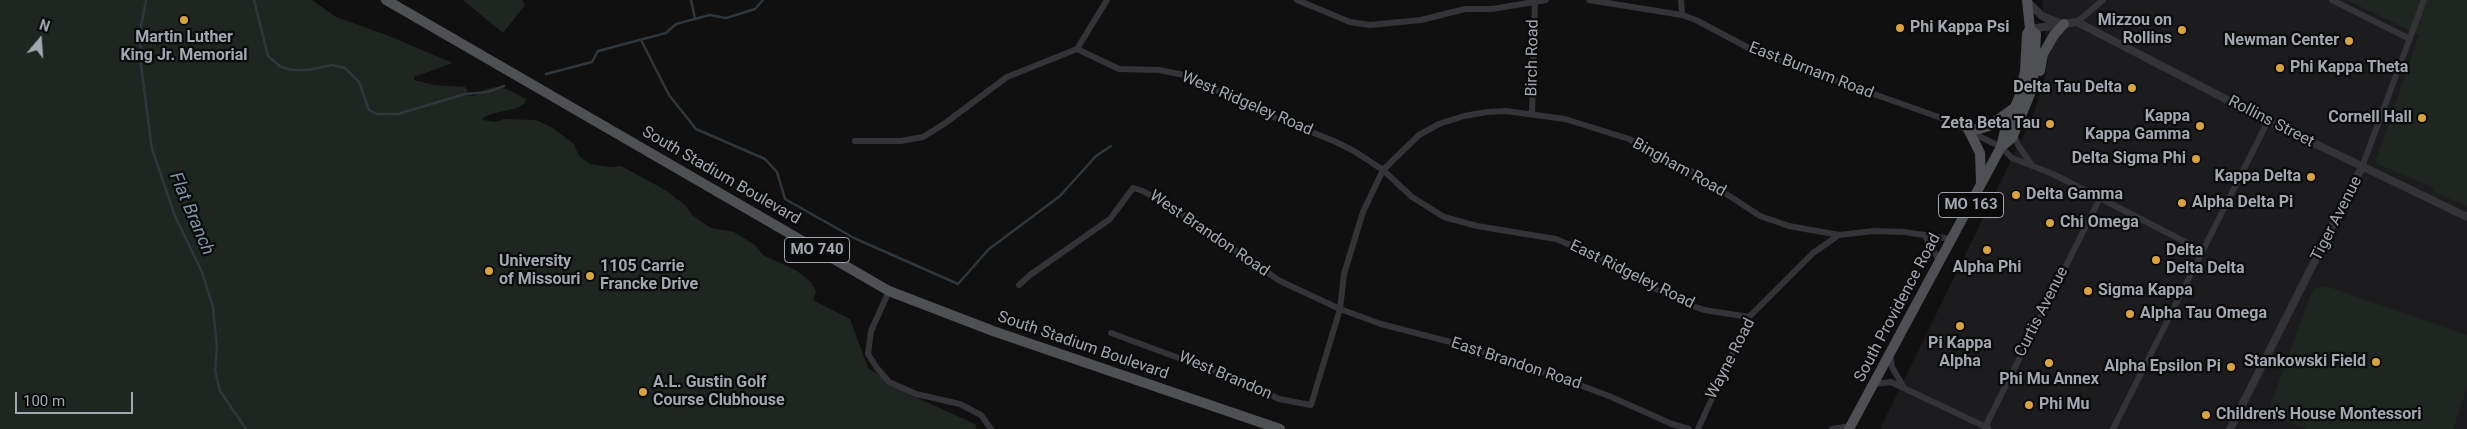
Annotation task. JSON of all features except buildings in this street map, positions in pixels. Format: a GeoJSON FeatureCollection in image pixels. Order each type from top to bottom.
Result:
{"type":"FeatureCollection","features":[{"type":"Feature","properties":{"kind":"main road","name":"South Stadium Boulevard"},"geometry":{"type":"LineString","coordinates":[[386,0],[889,292],[992,332],[1280,429]]}},
{"type":"Feature","properties":{"kind":"main road","name":"South Providence Road"},"geometry":{"type":"LineString","coordinates":[[1850,427],[2001,147],[2014,133],[2025,71],[2027,34],[2030,29],[2027,1]]}},
{"type":"Feature","properties":{"kind":"main road"},"geometry":{"type":"LineString","coordinates":[[1968,129],[1979,130],[1989,126],[2035,98],[2043,54],[2054,34],[2064,24]]}},
{"type":"Feature","properties":{"kind":"main road","name":"South Providence Road"},"geometry":{"type":"LineString","coordinates":[[2001,147],[2004,134],[2020,107]]}},
{"type":"Feature","properties":{"kind":"main road"},"geometry":{"type":"LineString","coordinates":[[1968,129],[1980,153],[1980,186]]}},
{"type":"Feature","properties":{"kind":"street"},"geometry":{"type":"LineString","coordinates":[[855,141],[901,141],[923,137],[944,124],[1007,77],[1077,49],[1107,0]]}},
{"type":"Feature","properties":{"kind":"street"},"geometry":{"type":"LineString","coordinates":[[1297,0],[1350,22],[1388,24],[1421,20],[1465,9],[1492,8],[1546,0]]}},
{"type":"Feature","properties":{"kind":"street","name":"East Burnam Road"},"geometry":{"type":"LineString","coordinates":[[1589,0],[1682,15],[1696,20],[1758,53],[1968,129],[2001,147],[2012,158],[2032,165],[2100,198],[2203,251]]}},
{"type":"Feature","properties":{"kind":"street"},"geometry":{"type":"LineString","coordinates":[[1681,0],[1682,15]]}},
{"type":"Feature","properties":{"kind":"street"},"geometry":{"type":"LineString","coordinates":[[2030,29],[2077,22],[2103,0]]}},
{"type":"Feature","properties":{"kind":"street"},"geometry":{"type":"LineString","coordinates":[[2332,0],[2410,38]]}},
{"type":"Feature","properties":{"kind":"street","name":"Tiger Avenue"},"geometry":{"type":"LineString","coordinates":[[2230,429],[2362,167],[2424,0]]}},
{"type":"Feature","properties":{"kind":"street"},"geometry":{"type":"LineString","coordinates":[[2027,1],[2042,16],[2064,24]]}},
{"type":"Feature","properties":{"kind":"street","name":"Birch Road"},"geometry":{"type":"LineString","coordinates":[[1532,114],[1535,2]]}},
{"type":"Feature","properties":{"kind":"street","name":"Rollins Street"},"geometry":{"type":"LineString","coordinates":[[2077,22],[2268,121],[2467,217]]}},
{"type":"Feature","properties":{"kind":"street","name":"West Ridgeley Road"},"geometry":{"type":"LineString","coordinates":[[1077,49],[1118,68],[1159,70],[1188,76],[1256,110],[1354,151],[1383,170]]}},
{"type":"Feature","properties":{"kind":"street","name":"Bingham Road"},"geometry":{"type":"LineString","coordinates":[[1311,405],[1340,309],[1344,274],[1362,212],[1383,170],[1419,135],[1440,124],[1464,116],[1506,111],[1532,114],[1565,120],[1629,139],[1692,172],[1760,216],[1789,226],[1839,235],[1874,231],[1904,232],[1952,239]]}},
{"type":"Feature","properties":{"kind":"street"},"geometry":{"type":"LineString","coordinates":[[2113,429],[2268,121]]}},
{"type":"Feature","properties":{"kind":"street"},"geometry":{"type":"LineString","coordinates":[[2014,133],[2018,144],[2032,165]]}},
{"type":"Feature","properties":{"kind":"street","name":"East Ridgeley Road"},"geometry":{"type":"LineString","coordinates":[[1383,170],[1412,197],[1444,217],[1477,226],[1556,239],[1610,262],[1659,291],[1685,303],[1704,310],[1750,317]]}},
{"type":"Feature","properties":{"kind":"street","name":"West Brandon Road"},"geometry":{"type":"LineString","coordinates":[[1019,285],[1030,275],[1110,219],[1133,188],[1143,191],[1178,211],[1280,282],[1340,309]]}},
{"type":"Feature","properties":{"kind":"street","name":"Curtis Avenue"},"geometry":{"type":"LineString","coordinates":[[1987,428],[2100,198]]}},
{"type":"Feature","properties":{"kind":"street","name":"Wayne Road"},"geometry":{"type":"LineString","coordinates":[[1698,429],[1725,366],[1750,317],[1813,253],[1839,235]]}},
{"type":"Feature","properties":{"kind":"street"},"geometry":{"type":"LineString","coordinates":[[1925,236],[1940,262]]}},
{"type":"Feature","properties":{"kind":"street"},"geometry":{"type":"LineString","coordinates":[[889,292],[871,332],[868,354],[877,368],[889,382],[916,394],[960,404],[981,415],[991,429]]}},
{"type":"Feature","properties":{"kind":"street","name":"East Brandon Road"},"geometry":{"type":"LineString","coordinates":[[1340,309],[1381,324],[1462,345],[1566,380],[1609,396],[1672,424],[1689,429]]}},
{"type":"Feature","properties":{"kind":"street","name":"West Brandon"},"geometry":{"type":"LineString","coordinates":[[1111,333],[1242,381],[1279,399],[1311,405]]}},
{"type":"Feature","properties":{"kind":"street"},"geometry":{"type":"LineString","coordinates":[[1890,355],[1892,368],[1904,387]]}},
{"type":"Feature","properties":{"kind":"street"},"geometry":{"type":"LineString","coordinates":[[1874,384],[1891,382],[1904,387],[1987,428]]}},
{"type":"Feature","properties":{"kind":"street"},"geometry":{"type":"LineString","coordinates":[[1832,429],[1850,427]]}},
{"type":"Feature","properties":{"kind":"shaded area","name":"University of Missouri"},"geometry":{"type":"Polygon","coordinates":[[[0,0],[312,0],[336,17],[384,34],[453,63],[414,77],[414,80],[434,85],[465,87],[468,90],[466,95],[474,96],[486,89],[496,87],[507,89],[526,99],[524,104],[517,108],[491,114],[483,118],[483,120],[495,122],[504,119],[536,120],[553,128],[574,144],[579,156],[590,164],[609,167],[621,166],[667,191],[686,206],[692,215],[711,228],[734,232],[755,245],[763,255],[797,271],[811,282],[816,292],[813,300],[850,319],[868,368],[913,396],[975,424],[977,429],[0,429],[0,0]]]}},
{"type":"Feature","properties":{"kind":"shaded area"},"geometry":{"type":"Polygon","coordinates":[[[463,0],[522,0],[525,5],[503,33],[463,0]]]}},
{"type":"Feature","properties":{"kind":"shaded area"},"geometry":{"type":"Polygon","coordinates":[[[2042,0],[2467,0],[2467,429],[1880,429],[2032,118],[2044,82],[2048,59],[2042,0]]]}},
{"type":"Feature","properties":{"kind":"shaded area"},"geometry":{"type":"Polygon","coordinates":[[[2347,0],[2467,0],[2467,206],[2433,192],[2434,188],[2375,163],[2419,35],[2347,0]]]}},
{"type":"Feature","properties":{"kind":"shaded area","name":"Stankowski Field"},"geometry":{"type":"Polygon","coordinates":[[[2326,286],[2467,335],[2467,387],[2453,429],[2306,429],[2274,417],[2270,411],[2271,403],[2311,294],[2316,288],[2326,286]]]}},
{"type":"Feature","properties":{"kind":"waterway","name":"Flat Branch"},"geometry":{"type":"LineString","coordinates":[[146,0],[140,32],[141,66],[152,149],[175,216],[202,272],[213,307],[217,347],[215,371],[220,391],[246,429]]}},
{"type":"Feature","properties":{"kind":"waterway","name":"Flat Branch"},"geometry":{"type":"LineString","coordinates":[[254,0],[268,56],[281,67],[292,70],[308,70],[332,65],[345,68],[359,82],[369,110],[377,114],[398,114],[465,94],[488,92],[504,86]]}},
{"type":"Feature","properties":{"kind":"waterway"},"geometry":{"type":"LineString","coordinates":[[691,0],[695,19]]}},
{"type":"Feature","properties":{"kind":"waterway","name":"Flat Branch"},"geometry":{"type":"LineString","coordinates":[[546,74],[592,62],[598,51],[666,33],[676,24],[710,15],[726,18],[755,9],[763,0]]}},
{"type":"Feature","properties":{"kind":"waterway"},"geometry":{"type":"LineString","coordinates":[[641,40],[669,95],[696,129],[765,159],[777,172],[785,199],[854,238],[958,284],[989,249],[1060,196],[1096,156],[1111,146]]}},
{"type":"Feature","properties":{"kind":"place","name":"Martin Luther King Jr. Memorial"},"geometry":{"type":"Point","coordinates":[184,20]}},
{"type":"Feature","properties":{"kind":"place","name":"Phi Kappa Psi"},"geometry":{"type":"Point","coordinates":[1900,28]}},
{"type":"Feature","properties":{"kind":"place","name":"Mizzou on Rollins"},"geometry":{"type":"Point","coordinates":[2182,30]}},
{"type":"Feature","properties":{"kind":"place","name":"Newman Center"},"geometry":{"type":"Point","coordinates":[2349,41]}},
{"type":"Feature","properties":{"kind":"place","name":"Phi Kappa Theta"},"geometry":{"type":"Point","coordinates":[2280,68]}},
{"type":"Feature","properties":{"kind":"place","name":"Delta Tau Delta"},"geometry":{"type":"Point","coordinates":[2132,88]}},
{"type":"Feature","properties":{"kind":"place","name":"Cornell Hall"},"geometry":{"type":"Point","coordinates":[2422,118]}},
{"type":"Feature","properties":{"kind":"place","name":"Zeta Beta Tau"},"geometry":{"type":"Point","coordinates":[2050,124]}},
{"type":"Feature","properties":{"kind":"place","name":"Kappa Kappa Gamma"},"geometry":{"type":"Point","coordinates":[2200,126]}},
{"type":"Feature","properties":{"kind":"place","name":"Delta Sigma Phi"},"geometry":{"type":"Point","coordinates":[2196,159]}},
{"type":"Feature","properties":{"kind":"place","name":"Kappa Delta"},"geometry":{"type":"Point","coordinates":[2311,177]}},
{"type":"Feature","properties":{"kind":"place","name":"Delta Gamma"},"geometry":{"type":"Point","coordinates":[2016,195]}},
{"type":"Feature","properties":{"kind":"place","name":"Alpha Delta Pi"},"geometry":{"type":"Point","coordinates":[2182,203]}},
{"type":"Feature","properties":{"kind":"place","name":"Chi Omega"},"geometry":{"type":"Point","coordinates":[2050,223]}},
{"type":"Feature","properties":{"kind":"place","name":"Alpha Phi"},"geometry":{"type":"Point","coordinates":[1987,250]}},
{"type":"Feature","properties":{"kind":"place","name":"Delta Delta Delta"},"geometry":{"type":"Point","coordinates":[2156,260]}},
{"type":"Feature","properties":{"kind":"place","name":"University of Missouri"},"geometry":{"type":"Point","coordinates":[489,271]}},
{"type":"Feature","properties":{"kind":"place","name":"1105 Carrie Francke Drive"},"geometry":{"type":"Point","coordinates":[590,276]}},
{"type":"Feature","properties":{"kind":"place","name":"Sigma Kappa"},"geometry":{"type":"Point","coordinates":[2088,291]}},
{"type":"Feature","properties":{"kind":"place","name":"Alpha Tau Omega"},"geometry":{"type":"Point","coordinates":[2130,314]}},
{"type":"Feature","properties":{"kind":"place","name":"Pi Kappa Alpha"},"geometry":{"type":"Point","coordinates":[1960,326]}},
{"type":"Feature","properties":{"kind":"place","name":"Stankowski Field"},"geometry":{"type":"Point","coordinates":[2376,362]}},
{"type":"Feature","properties":{"kind":"place","name":"Phi Mu Annex"},"geometry":{"type":"Point","coordinates":[2049,363]}},
{"type":"Feature","properties":{"kind":"place","name":"Alpha Epsilon Pi"},"geometry":{"type":"Point","coordinates":[2231,367]}},
{"type":"Feature","properties":{"kind":"place","name":"A.L. Gustin Golf Course Clubhouse"},"geometry":{"type":"Point","coordinates":[643,392]}},
{"type":"Feature","properties":{"kind":"place","name":"Phi Mu"},"geometry":{"type":"Point","coordinates":[2029,405]}},
{"type":"Feature","properties":{"kind":"place","name":"Children's House Montessori"},"geometry":{"type":"Point","coordinates":[2206,415]}}]}
